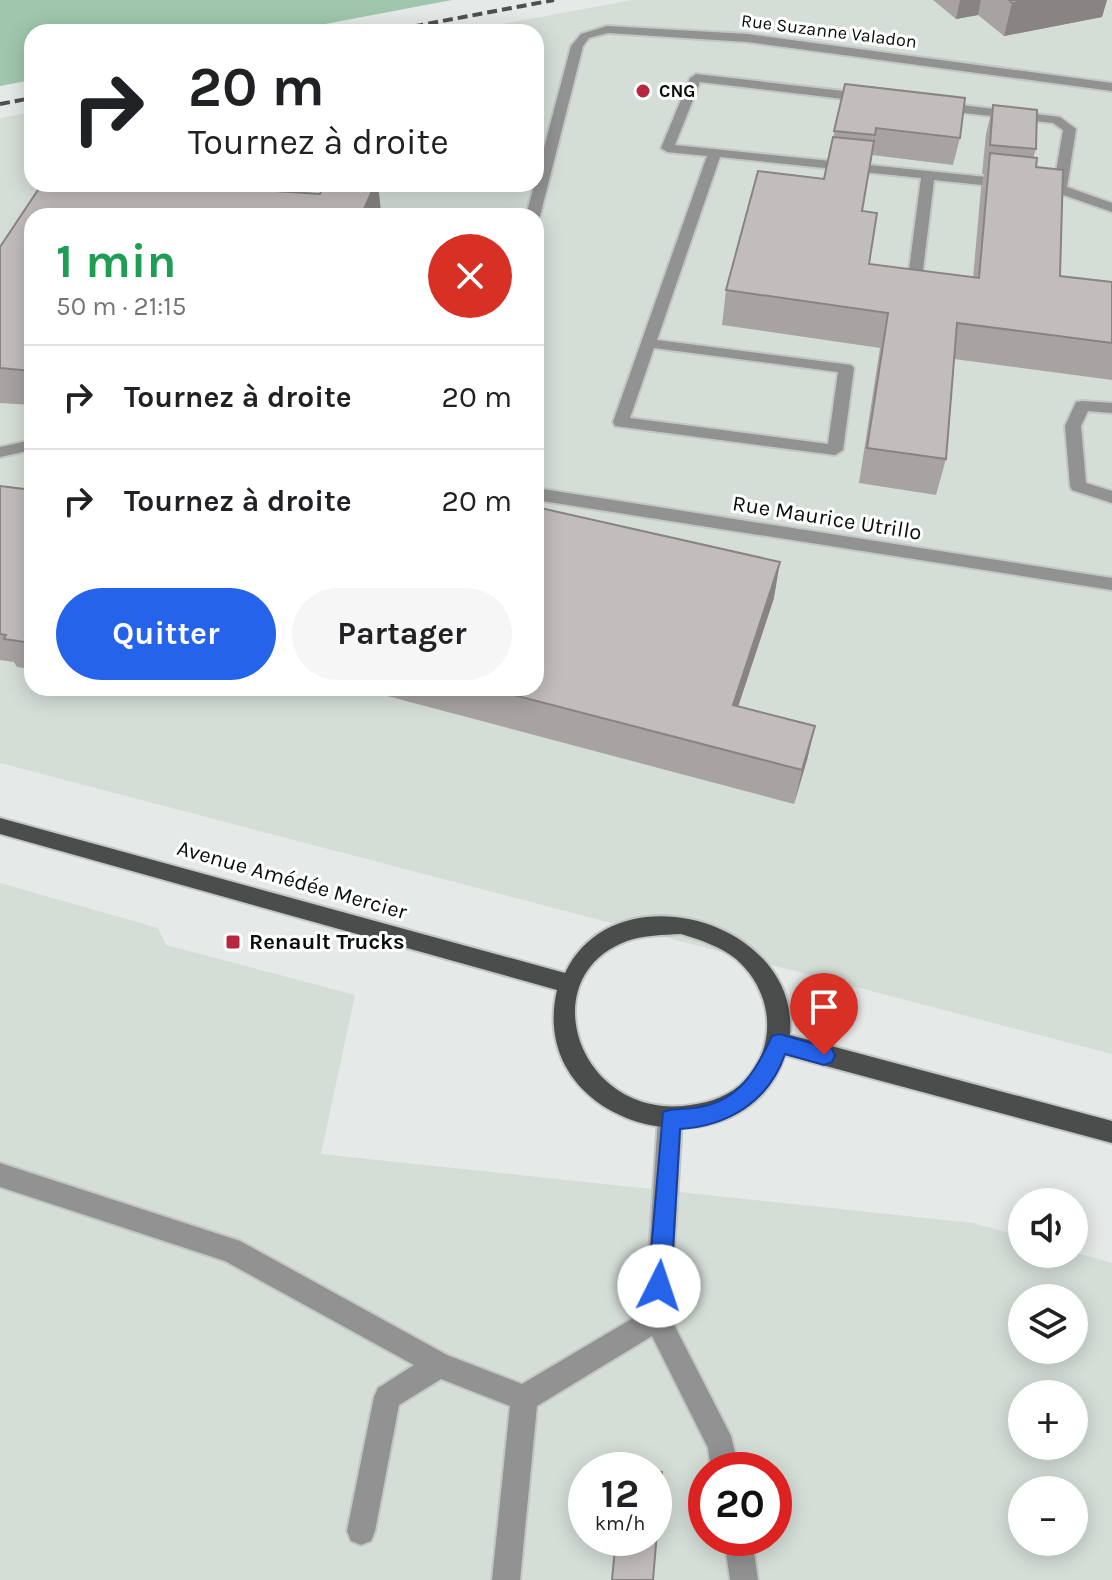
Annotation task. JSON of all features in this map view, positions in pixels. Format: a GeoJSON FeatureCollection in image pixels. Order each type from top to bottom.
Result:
{"type":"FeatureCollection","features":[{"type":"Feature","properties":{"kind":"main road","name":"Avenue Amédée Mercier"},"geometry":{"type":"LineString","coordinates":[[0,826],[569,984]]}},
{"type":"Feature","properties":{"kind":"main road"},"geometry":{"type":"LineString","coordinates":[[646,926],[692,928],[715,935],[744,953],[767,979],[779,1010],[779,1043],[770,1069],[753,1090],[729,1107],[701,1117],[670,1119],[641,1113],[613,1101],[590,1083],[574,1060],[565,1035],[563,1010],[569,984],[587,957],[613,937],[646,926]]}},
{"type":"Feature","properties":{"kind":"main road"},"geometry":{"type":"LineString","coordinates":[[779,1043],[1112,1132]]}},
{"type":"Feature","properties":{"kind":"street","name":"Rue Suzanne Valadon"},"geometry":{"type":"LineString","coordinates":[[544,174],[577,46],[585,36],[607,29],[747,38],[1112,87]]}},
{"type":"Feature","properties":{"kind":"street"},"geometry":{"type":"LineString","coordinates":[[884,100],[696,78],[667,148],[1060,189],[1112,208]]}},
{"type":"Feature","properties":{"kind":"street"},"geometry":{"type":"LineString","coordinates":[[915,104],[1056,120],[1070,129],[1060,189]]}},
{"type":"Feature","properties":{"kind":"street"},"geometry":{"type":"LineString","coordinates":[[649,343],[846,368],[835,450],[621,422],[715,153]]}},
{"type":"Feature","properties":{"kind":"street"},"geometry":{"type":"LineString","coordinates":[[916,270],[928,175]]}},
{"type":"Feature","properties":{"kind":"street"},"geometry":{"type":"LineString","coordinates":[[1112,408],[1082,406],[1073,426],[1078,486],[1112,497]]}},
{"type":"Feature","properties":{"kind":"street"},"geometry":{"type":"LineString","coordinates":[[0,452],[24,447]]}},
{"type":"Feature","properties":{"kind":"street","name":"Rue Maurice Utrillo"},"geometry":{"type":"LineString","coordinates":[[544,495],[1112,584]]}},
{"type":"Feature","properties":{"kind":"street"},"geometry":{"type":"LineString","coordinates":[[670,1119],[657,1318],[722,1452]]}},
{"type":"Feature","properties":{"kind":"street"},"geometry":{"type":"LineString","coordinates":[[0,1175],[231,1250],[439,1365],[524,1398]]}},
{"type":"Feature","properties":{"kind":"street"},"geometry":{"type":"LineString","coordinates":[[524,1398],[657,1318]]}},
{"type":"Feature","properties":{"kind":"street"},"geometry":{"type":"LineString","coordinates":[[361,1531],[387,1397],[439,1365]]}},
{"type":"Feature","properties":{"kind":"street"},"geometry":{"type":"LineString","coordinates":[[506,1580],[524,1398]]}},
{"type":"Feature","properties":{"kind":"street"},"geometry":{"type":"LineString","coordinates":[[741,1556],[744,1580]]}},
{"type":"Feature","properties":{"kind":"shaded area"},"geometry":{"type":"Polygon","coordinates":[[[632,0],[1112,0],[1112,1054],[0,763],[0,118],[24,114],[24,192],[544,192],[544,24],[503,24],[632,0]]]}},
{"type":"Feature","properties":{"kind":"shaded area","name":"Renault Trucks"},"geometry":{"type":"Polygon","coordinates":[[[0,883],[158,928],[166,945],[355,995],[321,1154],[973,1223],[1008,1233],[1008,1268],[1088,1268],[1088,1256],[1112,1263],[1112,1580],[0,1580],[0,883]]]}},
{"type":"Feature","properties":{"kind":"green space"},"geometry":{"type":"Polygon","coordinates":[[[0,0],[452,0],[325,24],[24,24],[24,82],[0,86],[0,0]]]}},
{"type":"Feature","properties":{"kind":"building"},"geometry":{"type":"Polygon","coordinates":[[[845,84],[965,98],[960,138],[876,128],[875,135],[834,131],[845,84]]]}},
{"type":"Feature","properties":{"kind":"building"},"geometry":{"type":"Polygon","coordinates":[[[993,105],[1037,110],[1036,149],[990,145],[993,105]]]}},
{"type":"Feature","properties":{"kind":"building"},"geometry":{"type":"Polygon","coordinates":[[[833,137],[874,141],[862,211],[877,213],[869,264],[979,278],[990,153],[1037,158],[1036,167],[1063,170],[1060,276],[1112,282],[1112,343],[957,323],[946,459],[867,448],[888,313],[726,290],[758,171],[824,179],[833,137]]]}},
{"type":"Feature","properties":{"kind":"building"},"geometry":{"type":"Polygon","coordinates":[[[37,192],[372,192],[364,208],[26,208],[37,192]]]}},
{"type":"Feature","properties":{"kind":"building"},"geometry":{"type":"Polygon","coordinates":[[[24,211],[24,370],[0,368],[0,247],[24,211]]]}},
{"type":"Feature","properties":{"kind":"building"},"geometry":{"type":"Polygon","coordinates":[[[0,486],[24,489],[24,642],[4,639],[6,635],[0,634],[0,486]]]}},
{"type":"Feature","properties":{"kind":"building"},"geometry":{"type":"Polygon","coordinates":[[[544,509],[780,562],[733,705],[815,726],[802,770],[518,696],[544,696],[544,509]]]}},
{"type":"Feature","properties":{"kind":"building"},"geometry":{"type":"Polygon","coordinates":[[[614,1556],[655,1556],[653,1580],[612,1580],[614,1556]]]}},
{"type":"Feature","properties":{"kind":"railway"},"geometry":{"type":"LineString","coordinates":[[426,24],[554,0]]}},
{"type":"Feature","properties":{"kind":"railway"},"geometry":{"type":"LineString","coordinates":[[0,104],[24,100]]}},
{"type":"Feature","properties":{"kind":"place","name":"CNG"},"geometry":{"type":"Point","coordinates":[643,91]}},
{"type":"Feature","properties":{"kind":"place","name":"Renault Trucks"},"geometry":{"type":"Point","coordinates":[233,942]}},
{"type":"Feature","properties":{"kind":"route"},"geometry":{"type":"LineString","coordinates":[[659,1286],[670,1119],[701,1117],[729,1107],[753,1090],[770,1069],[779,1043],[824,1055]]}}]}
